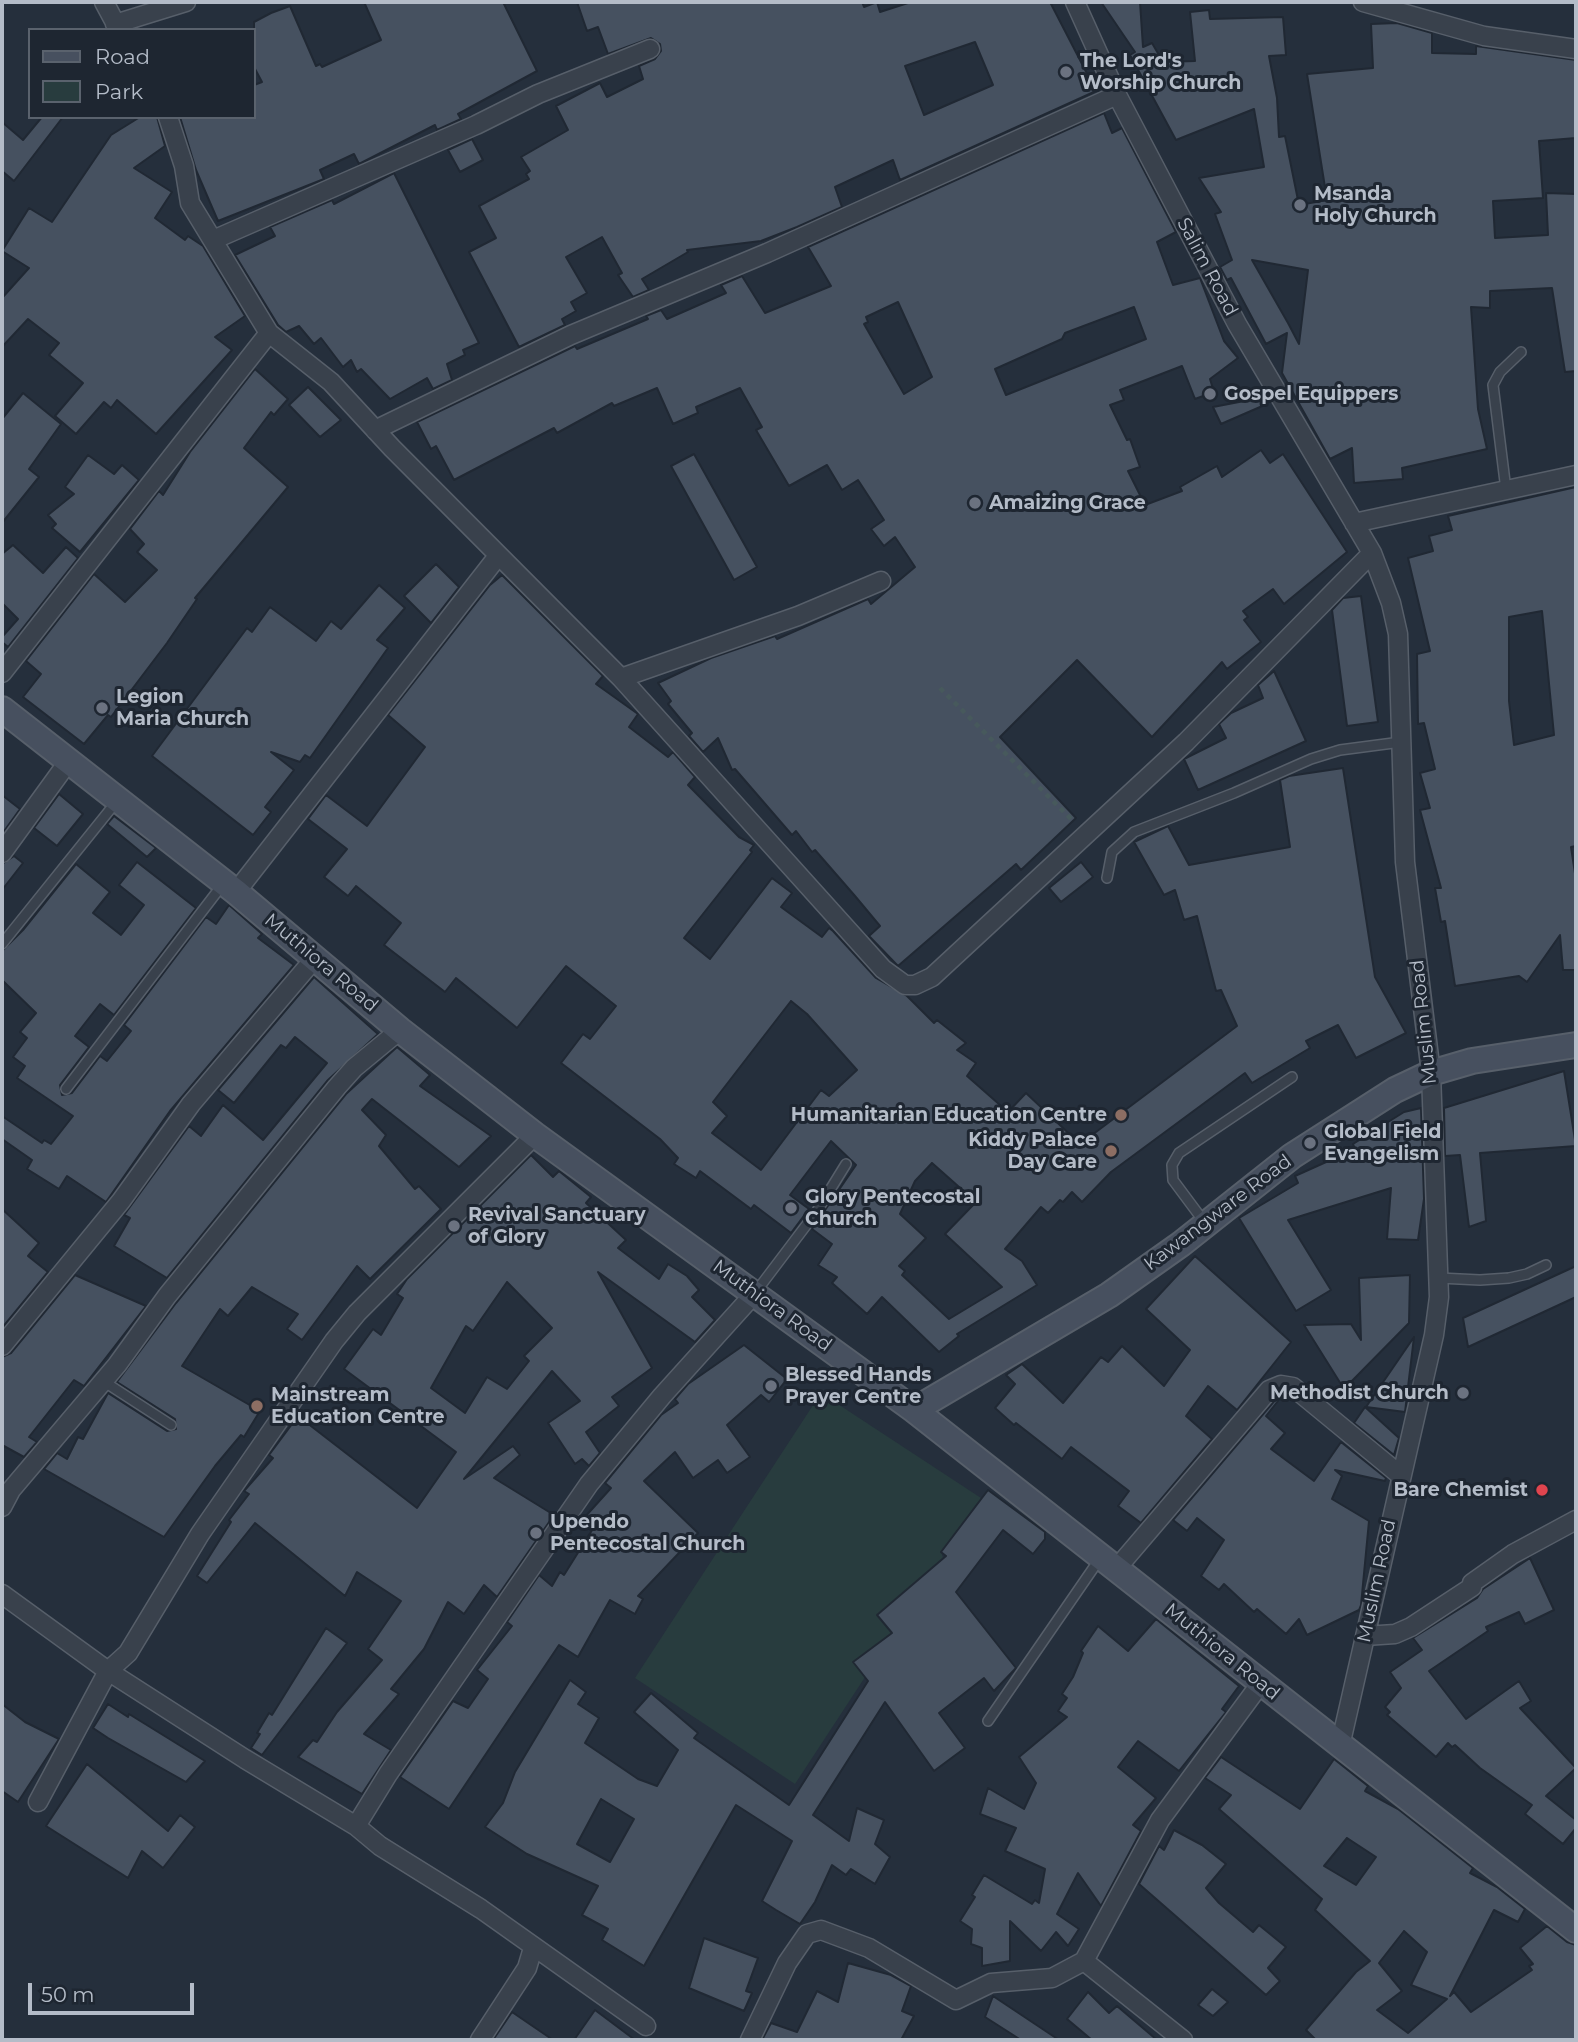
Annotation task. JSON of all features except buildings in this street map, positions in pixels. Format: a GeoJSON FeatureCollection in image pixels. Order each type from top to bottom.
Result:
{"type":"FeatureCollection","features":[{"type":"Feature","properties":{"kind":"street"},"geometry":{"type":"LineString","coordinates":[[104,2],[117,27],[186,2]]}},
{"type":"Feature","properties":{"kind":"street","name":"Salim Road"},"geometry":{"type":"LineString","coordinates":[[1075,2],[1117,95],[1237,324],[1354,523]]}},
{"type":"Feature","properties":{"kind":"street"},"geometry":{"type":"LineString","coordinates":[[1363,2],[1484,36],[1576,49]]}},
{"type":"Feature","properties":{"kind":"street"},"geometry":{"type":"LineString","coordinates":[[213,240],[476,125],[550,89],[650,49]]}},
{"type":"Feature","properties":{"kind":"street"},"geometry":{"type":"LineString","coordinates":[[375,430],[571,335],[767,253],[1117,95]]}},
{"type":"Feature","properties":{"kind":"street"},"geometry":{"type":"LineString","coordinates":[[169,119],[184,166],[190,203],[268,333],[331,382],[498,556],[621,678],[883,969],[905,985],[915,985],[932,977],[1186,743],[1372,553]]}},
{"type":"Feature","properties":{"kind":"street"},"geometry":{"type":"LineString","coordinates":[[2,673],[268,333]]}},
{"type":"Feature","properties":{"kind":"street"},"geometry":{"type":"LineString","coordinates":[[1354,523],[1576,475]]}},
{"type":"Feature","properties":{"kind":"street","name":"Muslim Road"},"geometry":{"type":"LineString","coordinates":[[1340,1746],[1434,1335],[1439,1278],[1431,1073],[1405,862],[1398,634],[1391,603],[1372,553],[1354,523]]}},
{"type":"Feature","properties":{"kind":"street"},"geometry":{"type":"LineString","coordinates":[[230,887],[498,556]]}},
{"type":"Feature","properties":{"kind":"street"},"geometry":{"type":"LineString","coordinates":[[621,678],[798,616],[881,582]]}},
{"type":"Feature","properties":{"kind":"street","name":"Muthiora Road"},"geometry":{"type":"LineString","coordinates":[[2,709],[230,887],[400,1030],[535,1135],[914,1409],[1576,1930]]}},
{"type":"Feature","properties":{"kind":"street"},"geometry":{"type":"LineString","coordinates":[[2,853],[68,762]]}},
{"type":"Feature","properties":{"kind":"street"},"geometry":{"type":"LineString","coordinates":[[2,1346],[121,1202],[191,1104],[315,958]]}},
{"type":"Feature","properties":{"kind":"street"},"geometry":{"type":"LineString","coordinates":[[2,1507],[11,1490],[103,1381],[167,1296],[337,1087],[362,1061],[400,1030]]}},
{"type":"Feature","properties":{"kind":"street","name":"Kawangware Road"},"geometry":{"type":"LineString","coordinates":[[914,1409],[1062,1325],[1206,1224],[1322,1135],[1395,1090],[1431,1073],[1509,1053],[1576,1045]]}},
{"type":"Feature","properties":{"kind":"street"},"geometry":{"type":"LineString","coordinates":[[38,1802],[108,1671],[128,1653],[200,1534],[334,1341],[357,1313],[535,1135]]}},
{"type":"Feature","properties":{"kind":"street"},"geometry":{"type":"LineString","coordinates":[[356,1826],[380,1786],[589,1484],[662,1396],[755,1293]]}},
{"type":"Feature","properties":{"kind":"street"},"geometry":{"type":"LineString","coordinates":[[1109,1562],[1269,1390],[1281,1385],[1293,1387],[1400,1475]]}},
{"type":"Feature","properties":{"kind":"street"},"geometry":{"type":"LineString","coordinates":[[1365,1636],[1395,1634],[1419,1623],[1513,1554],[1576,1520]]}},
{"type":"Feature","properties":{"kind":"street"},"geometry":{"type":"LineString","coordinates":[[2,1594],[108,1671],[244,1759],[356,1826],[380,1846],[481,1909],[646,2026]]}},
{"type":"Feature","properties":{"kind":"street"},"geometry":{"type":"LineString","coordinates":[[750,2040],[787,1963],[807,1934],[821,1930],[869,1948],[956,2000],[991,1983],[1052,1978],[1084,1961],[1160,1820],[1261,1683]]}},
{"type":"Feature","properties":{"kind":"street"},"geometry":{"type":"LineString","coordinates":[[480,2040],[527,1968],[533,1948]]}},
{"type":"Feature","properties":{"kind":"street"},"geometry":{"type":"LineString","coordinates":[[1084,1961],[1184,2040]]}},
{"type":"Feature","properties":{"kind":"lane"},"geometry":{"type":"LineString","coordinates":[[1506,490],[1493,385],[1500,372],[1521,352]]}},
{"type":"Feature","properties":{"kind":"lane"},"geometry":{"type":"LineString","coordinates":[[1107,878],[1112,852],[1134,832],[1340,750],[1401,742]]}},
{"type":"Feature","properties":{"kind":"lane"},"geometry":{"type":"LineString","coordinates":[[2,944],[118,800]]}},
{"type":"Feature","properties":{"kind":"lane"},"geometry":{"type":"LineString","coordinates":[[66,1089],[230,887]]}},
{"type":"Feature","properties":{"kind":"lane"},"geometry":{"type":"LineString","coordinates":[[1206,1224],[1173,1180],[1172,1165],[1179,1153],[1292,1077]]}},
{"type":"Feature","properties":{"kind":"lane"},"geometry":{"type":"LineString","coordinates":[[755,1293],[817,1211],[846,1164]]}},
{"type":"Feature","properties":{"kind":"lane"},"geometry":{"type":"LineString","coordinates":[[1439,1278],[1509,1278],[1527,1275],[1546,1265]]}},
{"type":"Feature","properties":{"kind":"lane"},"geometry":{"type":"LineString","coordinates":[[103,1381],[171,1425]]}},
{"type":"Feature","properties":{"kind":"lane"},"geometry":{"type":"LineString","coordinates":[[988,1721],[1109,1562]]}},
{"type":"Feature","properties":{"kind":"path"},"geometry":{"type":"LineString","coordinates":[[940,688],[1087,834]]}},
{"type":"Feature","properties":{"kind":"green space"},"geometry":{"type":"Polygon","coordinates":[[[821,1393],[981,1498],[941,1552],[943,1558],[795,1784],[635,1678],[821,1393]]]}},
{"type":"Feature","properties":{"kind":"place","name":"The Lord's Worship Church"},"geometry":{"type":"Point","coordinates":[1066,72]}},
{"type":"Feature","properties":{"kind":"place","name":"Msanda Holy Church"},"geometry":{"type":"Point","coordinates":[1300,205]}},
{"type":"Feature","properties":{"kind":"place","name":"Gospel Equippers"},"geometry":{"type":"Point","coordinates":[1210,394]}},
{"type":"Feature","properties":{"kind":"place","name":"Amaizing Grace"},"geometry":{"type":"Point","coordinates":[975,503]}},
{"type":"Feature","properties":{"kind":"place","name":"Legion Maria Church"},"geometry":{"type":"Point","coordinates":[102,708]}},
{"type":"Feature","properties":{"kind":"place","name":"Humanitarian Education Centre"},"geometry":{"type":"Point","coordinates":[1121,1115]}},
{"type":"Feature","properties":{"kind":"place","name":"Global Field Evangelism"},"geometry":{"type":"Point","coordinates":[1310,1143]}},
{"type":"Feature","properties":{"kind":"place","name":"Kiddy Palace Day Care"},"geometry":{"type":"Point","coordinates":[1111,1151]}},
{"type":"Feature","properties":{"kind":"place","name":"Glory Pentecostal Church"},"geometry":{"type":"Point","coordinates":[791,1208]}},
{"type":"Feature","properties":{"kind":"place","name":"Revival Sanctuary of Glory"},"geometry":{"type":"Point","coordinates":[454,1226]}},
{"type":"Feature","properties":{"kind":"place","name":"Blessed Hands Prayer Centre"},"geometry":{"type":"Point","coordinates":[771,1386]}},
{"type":"Feature","properties":{"kind":"place","name":"Methodist Church"},"geometry":{"type":"Point","coordinates":[1463,1393]}},
{"type":"Feature","properties":{"kind":"place","name":"Mainstream Education Centre"},"geometry":{"type":"Point","coordinates":[257,1406]}},
{"type":"Feature","properties":{"kind":"place","name":"Bare Chemist"},"geometry":{"type":"Point","coordinates":[1542,1490]}},
{"type":"Feature","properties":{"kind":"place","name":"Upendo Pentecostal Church"},"geometry":{"type":"Point","coordinates":[536,1533]}}]}
